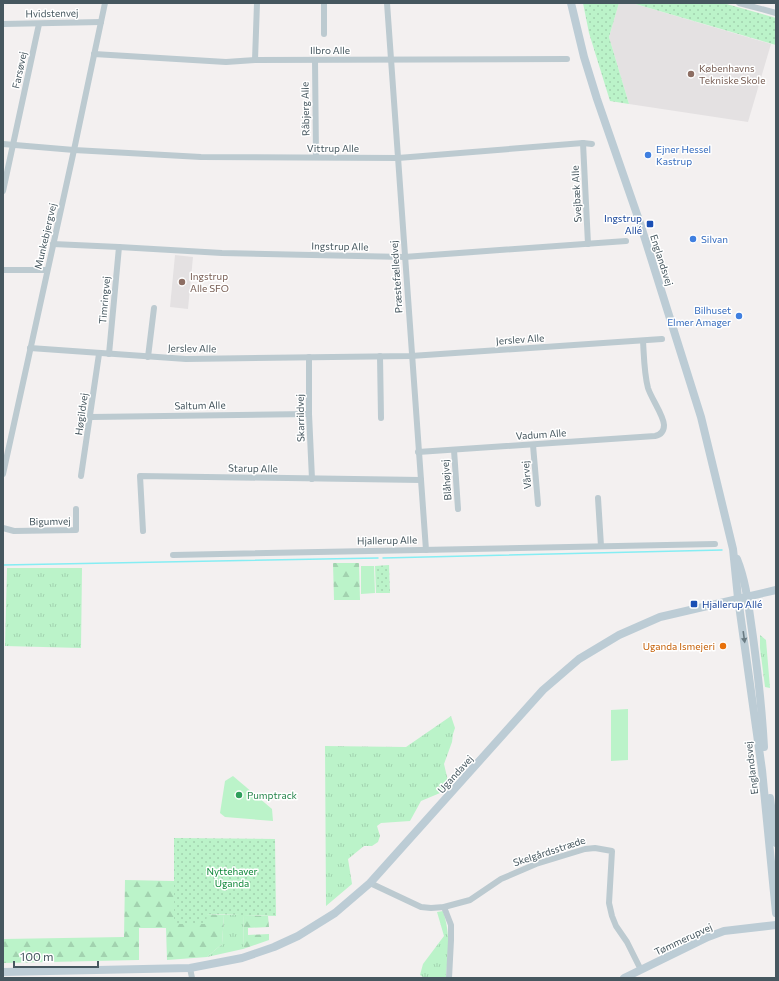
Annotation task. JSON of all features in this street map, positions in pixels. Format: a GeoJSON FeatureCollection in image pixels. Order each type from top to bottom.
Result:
{"type":"FeatureCollection","features":[{"type":"Feature","properties":{"kind":"main road","name":"Englandsvej"},"geometry":{"type":"LineString","coordinates":[[571,3],[584,57],[597,99],[644,236],[701,417],[733,549],[742,572],[748,596],[760,695],[765,756],[776,842]]}},
{"type":"Feature","properties":{"kind":"main road","name":"Englandsvej"},"geometry":{"type":"LineString","coordinates":[[733,549],[738,598],[762,770],[776,914]]}},
{"type":"Feature","properties":{"kind":"main road","name":"Ugandavej"},"geometry":{"type":"LineString","coordinates":[[3,972],[190,968],[242,958],[274,947],[298,936],[335,913],[370,884],[543,690],[579,659],[612,638],[660,618],[776,590]]}},
{"type":"Feature","properties":{"kind":"main road","name":"Tømmerupvej"},"geometry":{"type":"LineString","coordinates":[[624,978],[708,936],[724,931],[776,925]]}},
{"type":"Feature","properties":{"kind":"street","name":"Munkebjergvej"},"geometry":{"type":"LineString","coordinates":[[3,474],[105,3]]}},
{"type":"Feature","properties":{"kind":"street"},"geometry":{"type":"LineString","coordinates":[[255,60],[257,3]]}},
{"type":"Feature","properties":{"kind":"street"},"geometry":{"type":"LineString","coordinates":[[324,3],[324,34]]}},
{"type":"Feature","properties":{"kind":"street","name":"Præstefælledvej"},"geometry":{"type":"LineString","coordinates":[[387,3],[426,550]]}},
{"type":"Feature","properties":{"kind":"street"},"geometry":{"type":"LineString","coordinates":[[739,3],[776,14]]}},
{"type":"Feature","properties":{"kind":"street","name":"Hvidstenvej"},"geometry":{"type":"LineString","coordinates":[[3,24],[101,22]]}},
{"type":"Feature","properties":{"kind":"street","name":"Farsøvej"},"geometry":{"type":"LineString","coordinates":[[3,191],[39,24]]}},
{"type":"Feature","properties":{"kind":"street","name":"Ilbro Alle"},"geometry":{"type":"LineString","coordinates":[[94,54],[226,62],[255,60],[567,59]]}},
{"type":"Feature","properties":{"kind":"street","name":"Råbjerg Alle"},"geometry":{"type":"LineString","coordinates":[[315,60],[316,157]]}},
{"type":"Feature","properties":{"kind":"street","name":"Vittrup Alle"},"geometry":{"type":"LineString","coordinates":[[3,144],[74,150],[201,157],[398,158],[592,144]]}},
{"type":"Feature","properties":{"kind":"street","name":"Svejbæk Alle"},"geometry":{"type":"LineString","coordinates":[[583,144],[588,244]]}},
{"type":"Feature","properties":{"kind":"street","name":"Ingstrup Alle"},"geometry":{"type":"LineString","coordinates":[[53,244],[222,253],[404,256],[626,241]]}},
{"type":"Feature","properties":{"kind":"street","name":"Timringvej"},"geometry":{"type":"LineString","coordinates":[[109,354],[118,247]]}},
{"type":"Feature","properties":{"kind":"street"},"geometry":{"type":"LineString","coordinates":[[3,270],[47,270]]}},
{"type":"Feature","properties":{"kind":"street"},"geometry":{"type":"LineString","coordinates":[[148,357],[154,308]]}},
{"type":"Feature","properties":{"kind":"street","name":"Jerslev Alle"},"geometry":{"type":"LineString","coordinates":[[30,348],[186,359],[411,356],[662,340]]}},
{"type":"Feature","properties":{"kind":"street","name":"Vadum Alle"},"geometry":{"type":"LineString","coordinates":[[418,452],[659,435],[663,431],[664,424],[647,384],[643,341]]}},
{"type":"Feature","properties":{"kind":"street","name":"Høgildvej"},"geometry":{"type":"LineString","coordinates":[[81,476],[91,417],[99,354]]}},
{"type":"Feature","properties":{"kind":"street"},"geometry":{"type":"LineString","coordinates":[[380,356],[382,418]]}},
{"type":"Feature","properties":{"kind":"street","name":"Skarrildvej"},"geometry":{"type":"LineString","coordinates":[[309,357],[309,414],[312,479]]}},
{"type":"Feature","properties":{"kind":"street","name":"Saltum Alle"},"geometry":{"type":"LineString","coordinates":[[91,417],[309,414]]}},
{"type":"Feature","properties":{"kind":"street","name":"Vårvej"},"geometry":{"type":"LineString","coordinates":[[533,445],[538,504]]}},
{"type":"Feature","properties":{"kind":"street","name":"Blåhøjvej"},"geometry":{"type":"LineString","coordinates":[[454,450],[458,509]]}},
{"type":"Feature","properties":{"kind":"street","name":"Starup Alle"},"geometry":{"type":"LineString","coordinates":[[142,531],[140,476],[420,480]]}},
{"type":"Feature","properties":{"kind":"street"},"geometry":{"type":"LineString","coordinates":[[598,498],[601,546]]}},
{"type":"Feature","properties":{"kind":"street","name":"Bigumvej"},"geometry":{"type":"LineString","coordinates":[[3,528],[14,531],[76,530],[76,509]]}},
{"type":"Feature","properties":{"kind":"street","name":"Hjallerup Alle"},"geometry":{"type":"LineString","coordinates":[[173,555],[715,544]]}},
{"type":"Feature","properties":{"kind":"street","name":"Skelgårdsstræde"},"geometry":{"type":"LineString","coordinates":[[370,884],[421,906],[431,908],[470,900],[501,879],[536,864],[585,849],[594,848],[612,851],[609,903],[612,916],[616,926],[627,942],[641,970]]}},
{"type":"Feature","properties":{"kind":"street"},"geometry":{"type":"LineString","coordinates":[[444,906],[451,925],[449,978]]}},
{"type":"Feature","properties":{"kind":"street"},"geometry":{"type":"LineString","coordinates":[[190,968],[192,978]]}},
{"type":"Feature","properties":{"kind":"shaded area","name":"Københavns Tekniske Skole"},"geometry":{"type":"Polygon","coordinates":[[[619,3],[632,3],[771,44],[748,122],[629,104],[609,37],[619,3]]]}},
{"type":"Feature","properties":{"kind":"shaded area","name":"Ingstrup Alle SFO"},"geometry":{"type":"Polygon","coordinates":[[[175,255],[193,257],[188,309],[170,307],[175,255]]]}},
{"type":"Feature","properties":{"kind":"green space"},"geometry":{"type":"Polygon","coordinates":[[[583,3],[619,3],[609,37],[629,104],[610,101],[589,33],[583,3]]]}},
{"type":"Feature","properties":{"kind":"green space"},"geometry":{"type":"Polygon","coordinates":[[[632,3],[723,3],[776,18],[776,45],[632,3]]]}},
{"type":"Feature","properties":{"kind":"green space"},"geometry":{"type":"Polygon","coordinates":[[[333,563],[359,563],[360,600],[334,600],[333,563]]]}},
{"type":"Feature","properties":{"kind":"green space"},"geometry":{"type":"Polygon","coordinates":[[[389,565],[390,593],[376,593],[375,566],[389,565]]]}},
{"type":"Feature","properties":{"kind":"green space"},"geometry":{"type":"Polygon","coordinates":[[[361,566],[374,566],[375,593],[361,594],[361,566]]]}},
{"type":"Feature","properties":{"kind":"green space"},"geometry":{"type":"Polygon","coordinates":[[[7,568],[82,568],[81,648],[5,646],[7,568]]]}},
{"type":"Feature","properties":{"kind":"green space"},"geometry":{"type":"Polygon","coordinates":[[[760,635],[766,640],[770,688],[765,687],[760,648],[760,635]]]}},
{"type":"Feature","properties":{"kind":"green space"},"geometry":{"type":"Polygon","coordinates":[[[628,709],[628,760],[611,761],[611,710],[628,709]]]}},
{"type":"Feature","properties":{"kind":"green space"},"geometry":{"type":"Polygon","coordinates":[[[451,716],[455,728],[452,742],[444,764],[448,781],[440,793],[421,801],[410,821],[381,823],[377,826],[380,836],[378,842],[372,846],[364,846],[348,859],[352,884],[326,906],[325,746],[406,747],[451,716]]]}},
{"type":"Feature","properties":{"kind":"green space","name":"Pumptrack"},"geometry":{"type":"Polygon","coordinates":[[[233,776],[272,809],[273,821],[225,817],[220,813],[225,781],[233,776]]]}},
{"type":"Feature","properties":{"kind":"green space","name":"Nyttehaver Uganda"},"geometry":{"type":"Polygon","coordinates":[[[174,838],[275,839],[276,916],[207,914],[206,924],[174,924],[174,838]]]}},
{"type":"Feature","properties":{"kind":"green space"},"geometry":{"type":"Polygon","coordinates":[[[125,880],[174,881],[174,923],[206,924],[206,914],[224,915],[222,944],[207,957],[167,960],[166,928],[139,928],[139,960],[3,963],[3,939],[124,937],[125,880]]]}},
{"type":"Feature","properties":{"kind":"green space"},"geometry":{"type":"Polygon","coordinates":[[[443,911],[446,920],[448,937],[446,978],[424,978],[420,975],[423,964],[444,936],[437,912],[443,911]]]}},
{"type":"Feature","properties":{"kind":"green space"},"geometry":{"type":"Polygon","coordinates":[[[224,915],[244,915],[243,949],[207,957],[222,944],[224,915]]]}},
{"type":"Feature","properties":{"kind":"green space"},"geometry":{"type":"Polygon","coordinates":[[[244,915],[268,916],[269,927],[248,928],[248,935],[269,934],[269,940],[243,949],[244,915]]]}},
{"type":"Feature","properties":{"kind":"waterway"},"geometry":{"type":"LineString","coordinates":[[383,558],[722,550]]}},
{"type":"Feature","properties":{"kind":"waterway"},"geometry":{"type":"LineString","coordinates":[[3,565],[378,558]]}},
{"type":"Feature","properties":{"kind":"place","name":"Københavns Tekniske Skole"},"geometry":{"type":"Point","coordinates":[691,74]}},
{"type":"Feature","properties":{"kind":"place","name":"Ejner Hessel Kastrup"},"geometry":{"type":"Point","coordinates":[648,155]}},
{"type":"Feature","properties":{"kind":"place","name":"Ingstrup Allé"},"geometry":{"type":"Point","coordinates":[650,224]}},
{"type":"Feature","properties":{"kind":"place","name":"Silvan"},"geometry":{"type":"Point","coordinates":[693,239]}},
{"type":"Feature","properties":{"kind":"place","name":"Ingstrup Alle SFO"},"geometry":{"type":"Point","coordinates":[182,282]}},
{"type":"Feature","properties":{"kind":"place","name":"Bilhuset Elmer Amager"},"geometry":{"type":"Point","coordinates":[739,316]}},
{"type":"Feature","properties":{"kind":"place","name":"Hjallerup Allé"},"geometry":{"type":"Point","coordinates":[694,604]}},
{"type":"Feature","properties":{"kind":"place","name":"Uganda Ismejeri"},"geometry":{"type":"Point","coordinates":[723,646]}},
{"type":"Feature","properties":{"kind":"place","name":"Pumptrack"},"geometry":{"type":"Point","coordinates":[239,795]}}]}
